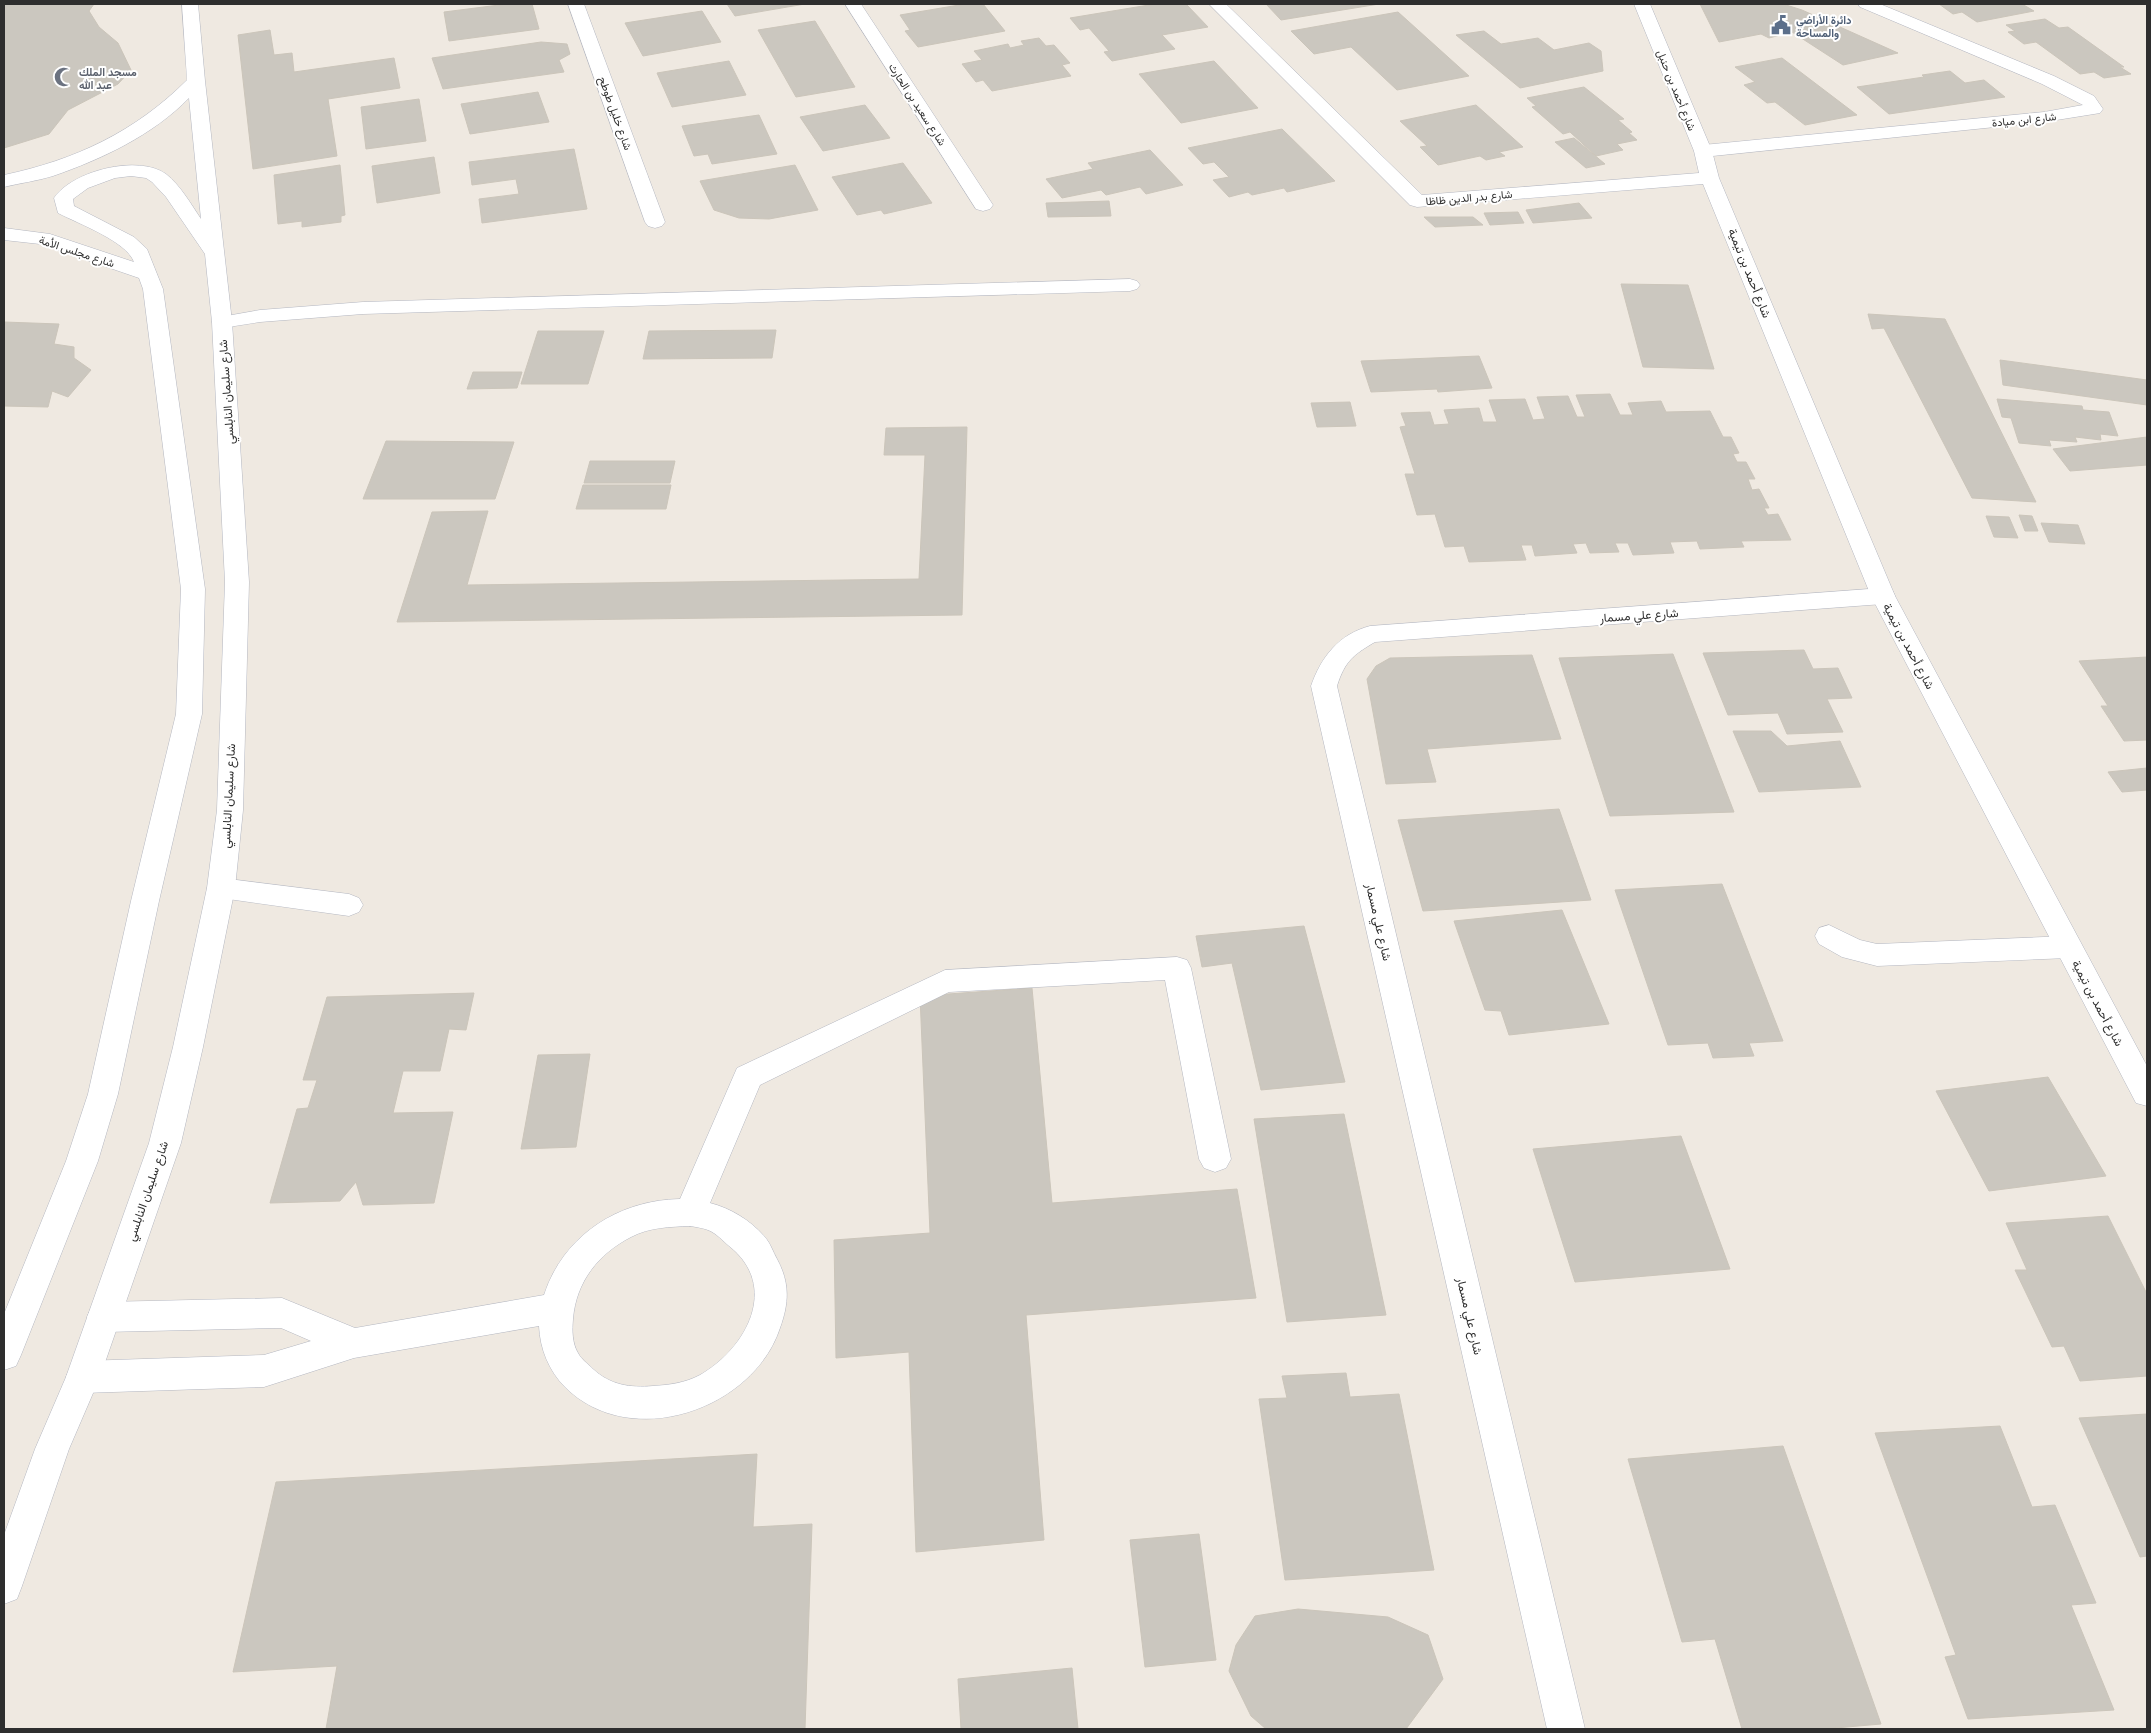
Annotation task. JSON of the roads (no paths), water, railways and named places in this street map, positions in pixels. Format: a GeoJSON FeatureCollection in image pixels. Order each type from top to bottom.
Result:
{"type":"FeatureCollection","features":[{"type":"Feature","properties":{"kind":"street","name":"شارع سليمان النابلسي"},"geometry":{"type":"LineString","coordinates":[[4,1586],[52,1449],[82,1378],[165,1143],[188,1047],[221,888],[230,810],[238,582],[222,322],[196,81],[190,4]]}},
{"type":"Feature","properties":{"kind":"street","name":"شارع خليل طوطح"},"geometry":{"type":"LineString","coordinates":[[576,4],[655,222]]}},
{"type":"Feature","properties":{"kind":"street","name":"شارع سعيد بن الحارث"},"geometry":{"type":"LineString","coordinates":[[852,4],[983,205]]}},
{"type":"Feature","properties":{"kind":"street","name":"شارع بدر الدين ظاظا"},"geometry":{"type":"LineString","coordinates":[[1217,4],[1417,201],[1710,178]]}},
{"type":"Feature","properties":{"kind":"street","name":"شارع أحمد بن حنبل"},"geometry":{"type":"LineString","coordinates":[[1642,4],[1703,151],[1710,178]]}},
{"type":"Feature","properties":{"kind":"street","name":"شارع ابن ميادة"},"geometry":{"type":"LineString","coordinates":[[1703,151],[2044,117],[2094,109],[2088,100],[2048,80],[1866,4]]}},
{"type":"Feature","properties":{"kind":"street"},"geometry":{"type":"LineString","coordinates":[[4,181],[46,172],[95,152],[138,130],[170,107],[196,81]]}},
{"type":"Feature","properties":{"kind":"street"},"geometry":{"type":"LineString","coordinates":[[4,1355],[82,1161],[103,1094],[145,901],[189,714],[193,589],[153,288],[140,253],[127,241],[65,209],[63,198],[72,188],[89,180],[111,173],[138,170],[158,178],[174,196],[215,254]]}},
{"type":"Feature","properties":{"kind":"street","name":"شارع أحمد بن تيمية"},"geometry":{"type":"LineString","coordinates":[[1710,178],[1883,596],[2147,1094]]}},
{"type":"Feature","properties":{"kind":"street","name":"شارع مجلس الأمة"},"geometry":{"type":"LineString","coordinates":[[4,234],[43,238],[148,274]]}},
{"type":"Feature","properties":{"kind":"street"},"geometry":{"type":"LineString","coordinates":[[222,322],[269,315],[363,308],[1130,285]]}},
{"type":"Feature","properties":{"kind":"street","name":"شارع علي مسمار"},"geometry":{"type":"LineString","coordinates":[[1566,1729],[1324,686],[1329,668],[1340,652],[1370,634],[1883,596]]}},
{"type":"Feature","properties":{"kind":"street"},"geometry":{"type":"LineString","coordinates":[[221,888],[349,905]]}},
{"type":"Feature","properties":{"kind":"street"},"geometry":{"type":"LineString","coordinates":[[1829,936],[1852,949],[1877,954],[2068,947]]}},
{"type":"Feature","properties":{"kind":"street"},"geometry":{"type":"LineString","coordinates":[[690,1212],[748,1077],[945,981],[1177,968],[1215,1159]]}},
{"type":"Feature","properties":{"kind":"street"},"geometry":{"type":"LineString","coordinates":[[690,1212],[720,1220],[746,1237],[764,1261],[772,1290],[768,1322],[753,1352],[728,1378],[695,1396],[659,1405],[623,1402],[591,1389],[568,1368],[556,1339],[556,1308],[565,1281],[581,1256],[604,1236],[631,1222],[660,1214],[690,1212]]}},
{"type":"Feature","properties":{"kind":"street"},"geometry":{"type":"LineString","coordinates":[[82,1378],[264,1371],[354,1343],[556,1308]]}},
{"type":"Feature","properties":{"kind":"street"},"geometry":{"type":"LineString","coordinates":[[104,1317],[282,1313],[354,1343]]}},
{"type":"Feature","properties":{"kind":"place","name":"دائرة الأراضي والمساحة"},"geometry":{"type":"Point","coordinates":[1781,25]}},
{"type":"Feature","properties":{"kind":"place","name":"مسجد الملك عبد الله"},"geometry":{"type":"Point","coordinates":[64,77]}}]}
